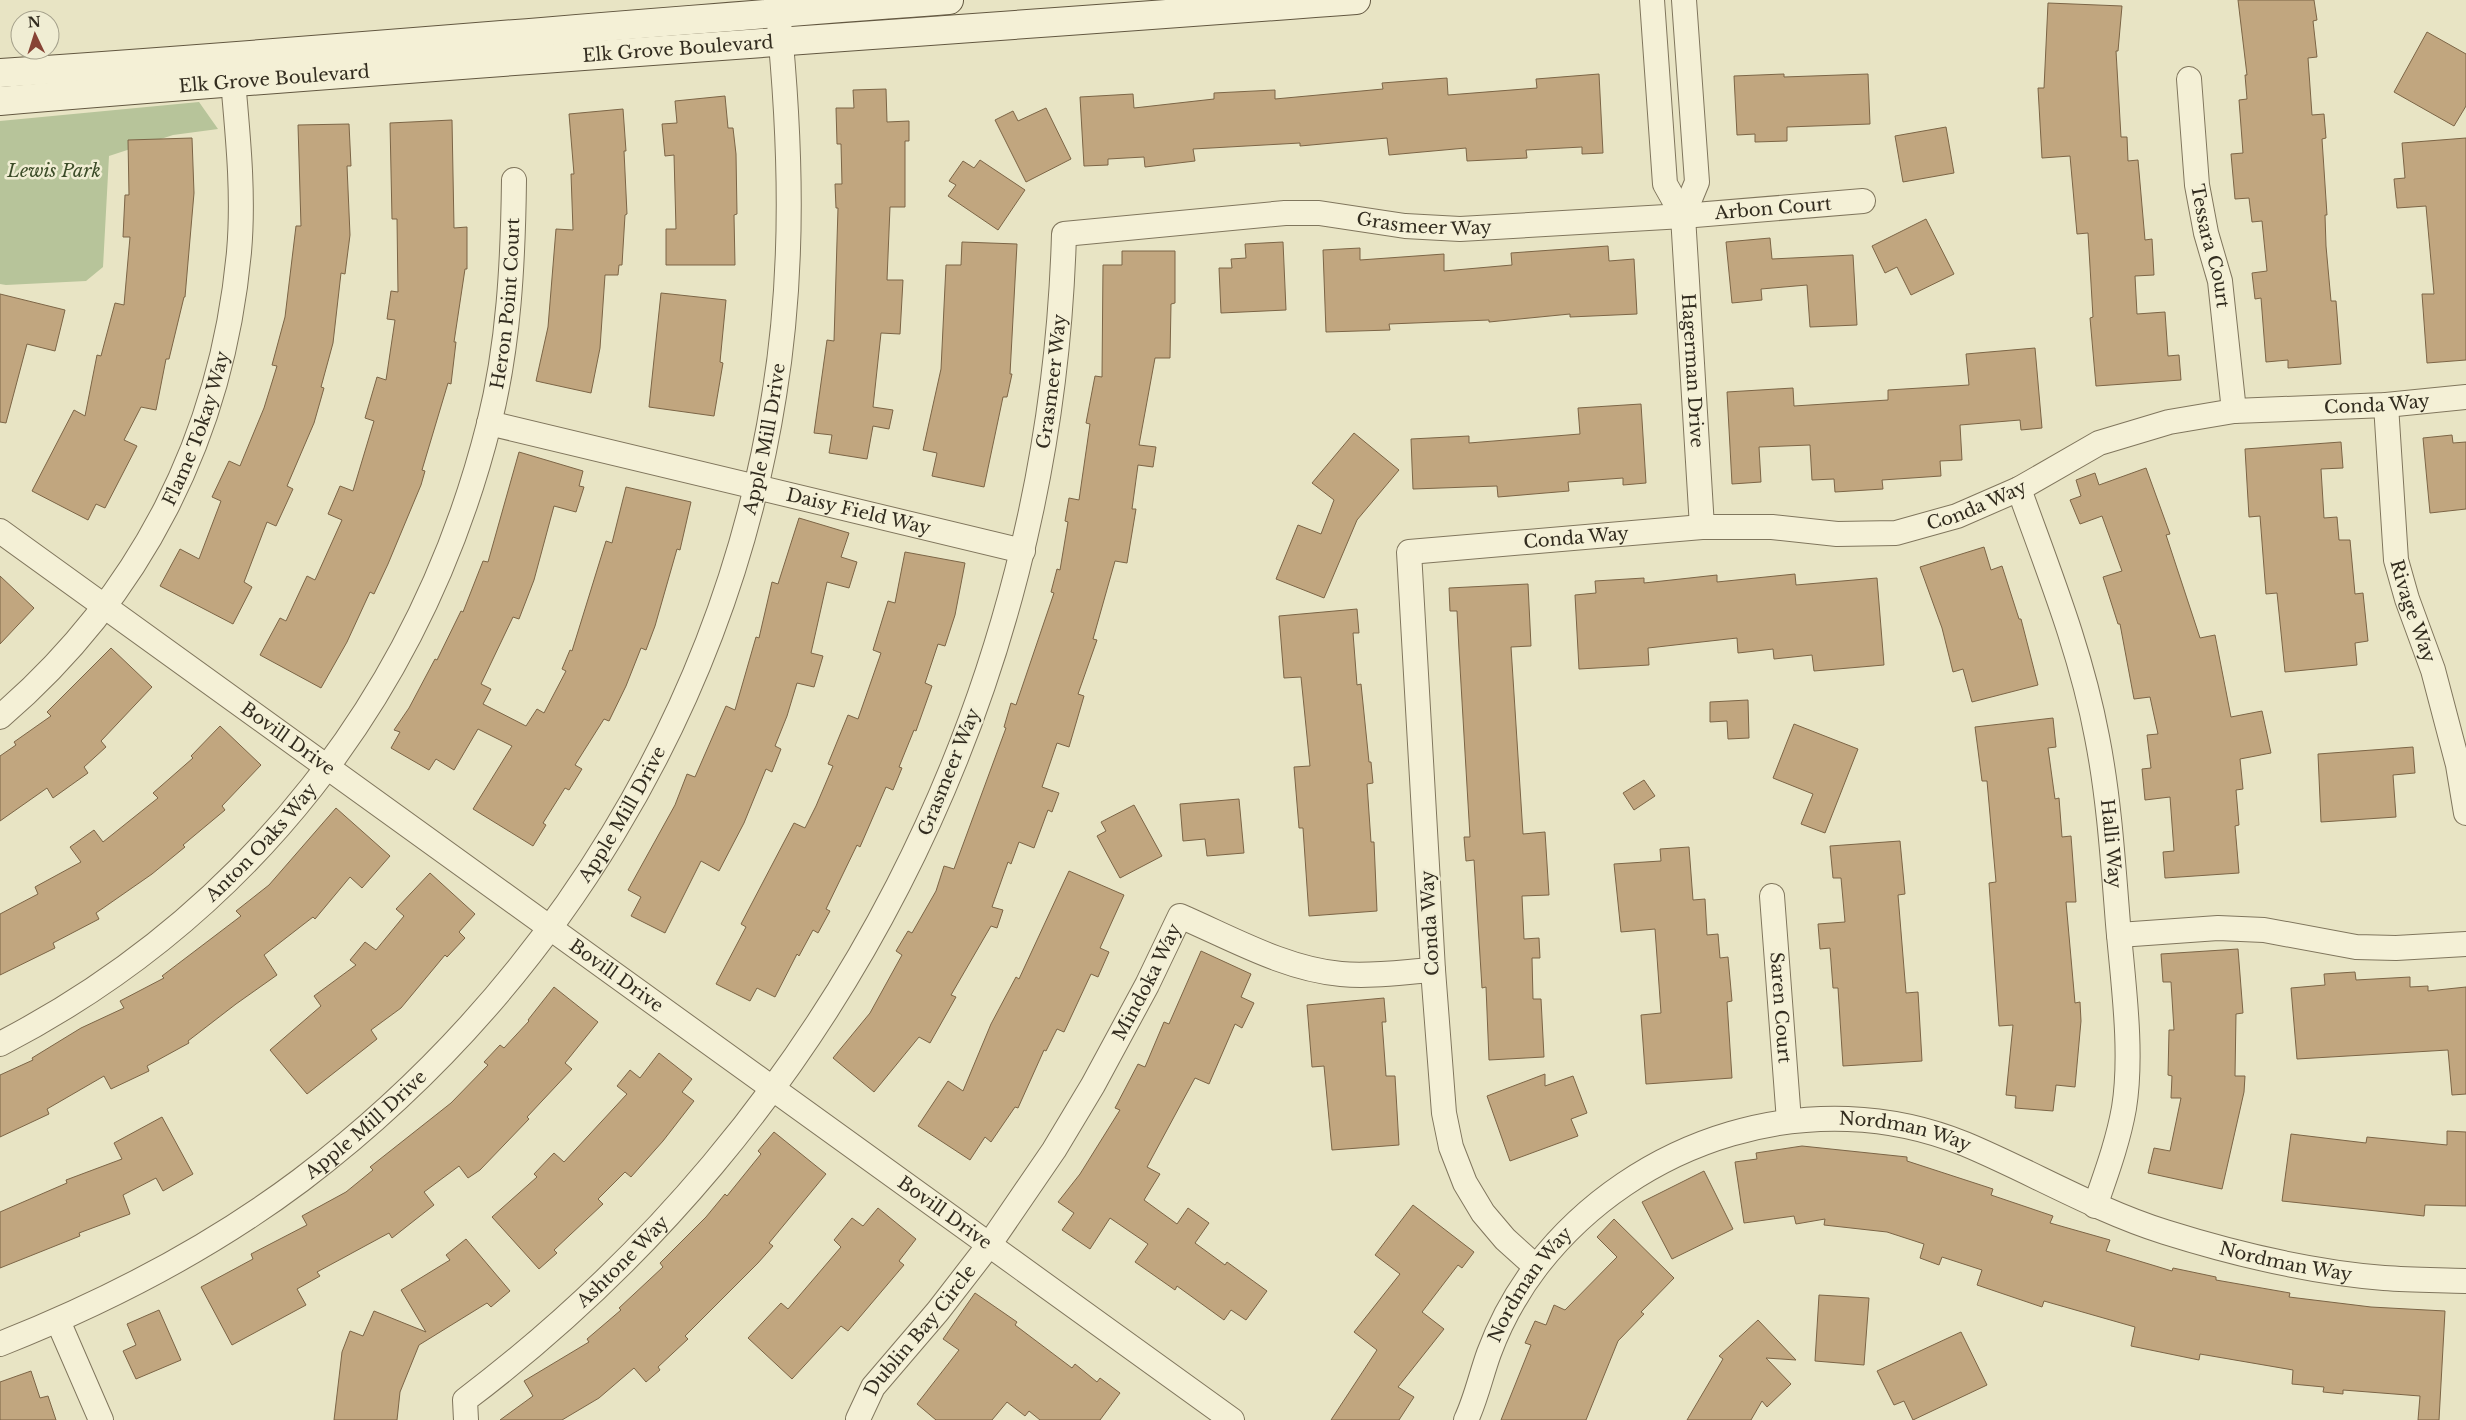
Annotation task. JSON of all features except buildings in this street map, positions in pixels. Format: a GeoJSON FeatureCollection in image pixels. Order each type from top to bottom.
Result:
{"type":"FeatureCollection","features":[{"type":"Feature","properties":{"kind":"main road","name":"Elk Grove Boulevard"},"geometry":{"type":"LineString","coordinates":[[0,72],[222,58],[778,6],[949,0]]}},
{"type":"Feature","properties":{"kind":"main road","name":"Elk Grove Boulevard"},"geometry":{"type":"LineString","coordinates":[[0,101],[781,41],[823,40],[1356,0]]}},
{"type":"Feature","properties":{"kind":"street","name":"Hagerman Drive"},"geometry":{"type":"LineString","coordinates":[[1652,0],[1665,184],[1683,216],[1702,527]]}},
{"type":"Feature","properties":{"kind":"street","name":"Hagerman Drive"},"geometry":{"type":"LineString","coordinates":[[1683,216],[1697,182],[1684,0]]}},
{"type":"Feature","properties":{"kind":"street","name":"Apple Mill Drive"},"geometry":{"type":"LineString","coordinates":[[0,1344],[58,1321],[164,1269],[247,1218],[308,1174],[376,1120],[423,1075],[490,1004],[551,928],[606,847],[654,762],[683,703],[708,643],[736,560],[756,487],[774,396],[783,334],[789,241],[788,147],[778,6]]}},
{"type":"Feature","properties":{"kind":"street","name":"Tessara Court"},"geometry":{"type":"LineString","coordinates":[[2189,79],[2197,185],[2206,233],[2220,281],[2234,411]]}},
{"type":"Feature","properties":{"kind":"street","name":"Flame Tokay Way"},"geometry":{"type":"LineString","coordinates":[[0,717],[59,662],[106,607],[146,547],[180,483],[198,438],[220,369],[230,322],[239,250],[240,178],[233,82]]}},
{"type":"Feature","properties":{"kind":"street","name":"Heron Point Court"},"geometry":{"type":"LineString","coordinates":[[489,423],[508,316],[513,262],[514,180]]}},
{"type":"Feature","properties":{"kind":"street","name":"Arbon Court"},"geometry":{"type":"LineString","coordinates":[[1683,216],[1863,201]]}},
{"type":"Feature","properties":{"kind":"street","name":"Grasmeer Way"},"geometry":{"type":"LineString","coordinates":[[774,1089],[829,1008],[870,940],[924,835],[964,742],[997,648],[1023,551],[1038,482],[1054,376],[1064,234],[1285,213],[1319,213],[1405,226],[1460,229],[1683,216]]}},
{"type":"Feature","properties":{"kind":"street","name":"Conda Way"},"geometry":{"type":"LineString","coordinates":[[1536,1267],[1505,1239],[1483,1213],[1465,1183],[1451,1147],[1444,1113],[1433,970],[1409,552],[1702,527],[1772,527],[1836,534],[1896,533],[1957,516],[2019,489],[2099,443],[2169,422],[2234,411],[2386,405],[2466,396]]}},
{"type":"Feature","properties":{"kind":"street","name":"Rivage Way"},"geometry":{"type":"LineString","coordinates":[[2386,405],[2396,560],[2407,599],[2433,670],[2462,764],[2466,813]]}},
{"type":"Feature","properties":{"kind":"street","name":"Daisy Field Way"},"geometry":{"type":"LineString","coordinates":[[489,423],[1023,551]]}},
{"type":"Feature","properties":{"kind":"street","name":"Anton Oaks Way"},"geometry":{"type":"LineString","coordinates":[[0,1044],[33,1027],[105,983],[150,949],[222,887],[274,833],[328,768],[374,700],[414,628],[451,545],[467,502],[489,423]]}},
{"type":"Feature","properties":{"kind":"street","name":"Halli Way"},"geometry":{"type":"LineString","coordinates":[[2019,489],[2070,631],[2083,675],[2097,736],[2107,796],[2119,935],[2127,1061],[2124,1107],[2116,1147],[2095,1206]]}},
{"type":"Feature","properties":{"kind":"street","name":"Bovill Drive"},"geometry":{"type":"LineString","coordinates":[[0,531],[1232,1420]]}},
{"type":"Feature","properties":{"kind":"street","name":"Saren Court"},"geometry":{"type":"LineString","coordinates":[[1772,896],[1788,1121]]}},
{"type":"Feature","properties":{"kind":"street","name":"Mindoka Way"},"geometry":{"type":"LineString","coordinates":[[989,1245],[1054,1150],[1093,1086],[1147,985],[1180,916],[1301,966],[1340,974],[1366,975],[1433,970]]}},
{"type":"Feature","properties":{"kind":"street"},"geometry":{"type":"LineString","coordinates":[[2119,935],[2218,928],[2264,930],[2356,947],[2396,948],[2466,944]]}},
{"type":"Feature","properties":{"kind":"street","name":"Ashtone Way"},"geometry":{"type":"LineString","coordinates":[[466,1420],[465,1400],[564,1319],[634,1253],[689,1194],[774,1089]]}},
{"type":"Feature","properties":{"kind":"street","name":"Nordman Way"},"geometry":{"type":"LineString","coordinates":[[1466,1420],[1490,1351],[1509,1311],[1536,1267],[1592,1207],[1623,1184],[1660,1161],[1710,1140],[1750,1128],[1788,1121],[1833,1119],[1871,1121],[1915,1129],[1964,1144],[2095,1206],[2163,1231],[2229,1251],[2296,1266],[2382,1278],[2466,1281]]}},
{"type":"Feature","properties":{"kind":"street","name":"Dublin Bay Circle"},"geometry":{"type":"LineString","coordinates":[[858,1419],[873,1387],[938,1311],[989,1245]]}},
{"type":"Feature","properties":{"kind":"street"},"geometry":{"type":"LineString","coordinates":[[58,1321],[101,1420]]}},
{"type":"Feature","properties":{"kind":"green space","name":"Lewis Park"},"geometry":{"type":"Polygon","coordinates":[[[199,102],[218,129],[173,135],[109,156],[103,267],[86,281],[0,284],[0,121],[199,102]]]}}]}
